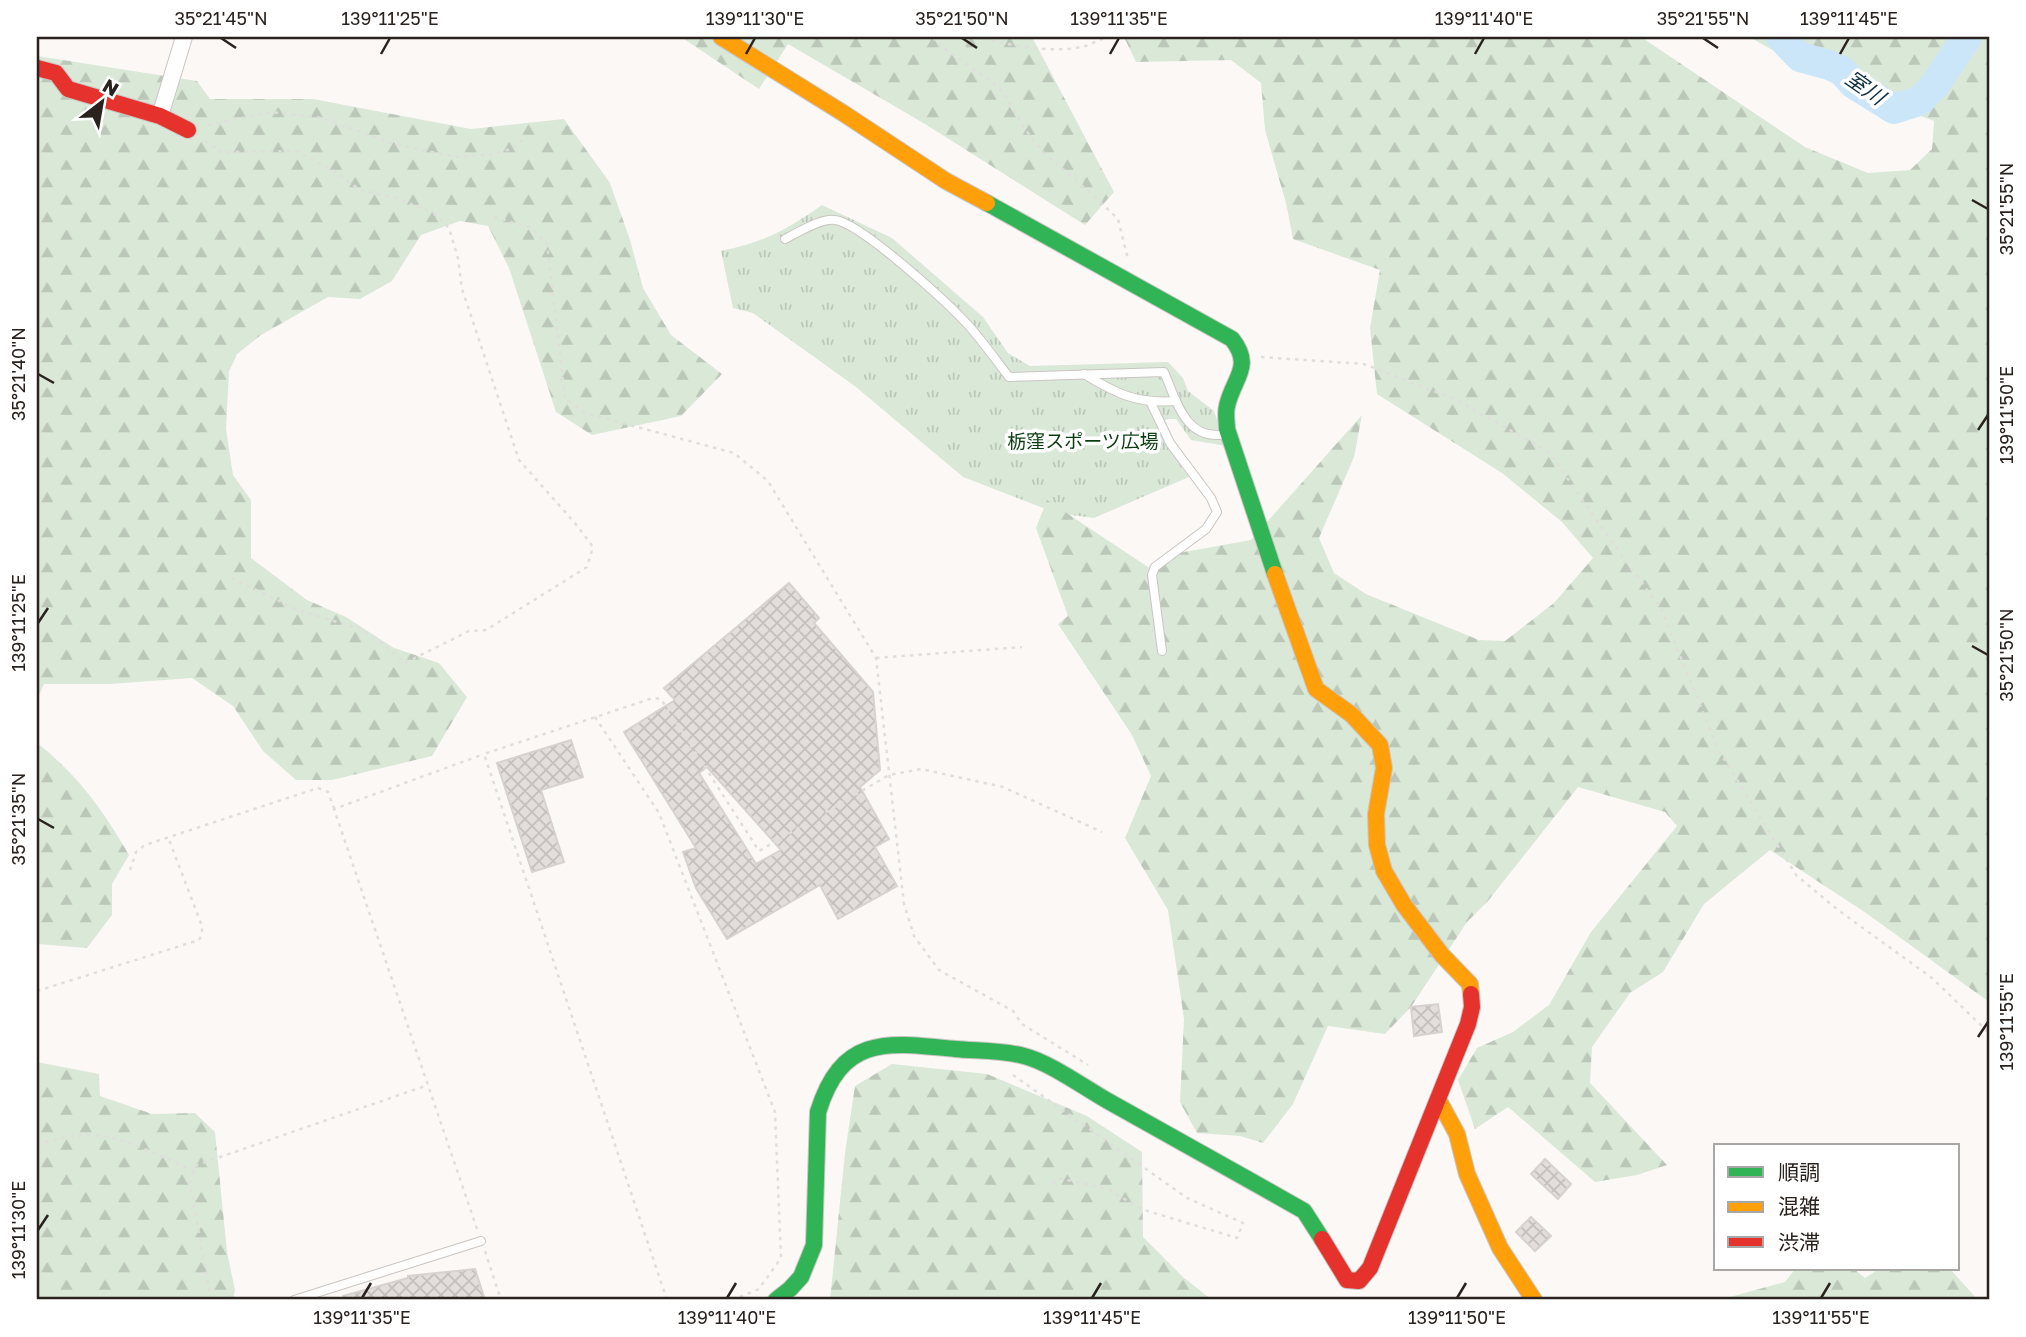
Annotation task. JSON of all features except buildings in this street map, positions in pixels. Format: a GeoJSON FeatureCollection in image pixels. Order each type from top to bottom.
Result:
{"type":"FeatureCollection","features":[{"type":"Feature","properties":{"kind":"street"},"geometry":{"type":"LineString","coordinates":[[160,116],[184,37]]}},
{"type":"Feature","properties":{"kind":"street"},"geometry":{"type":"LineString","coordinates":[[721,37],[946,181],[1232,339],[1244,356],[1242,369],[1227,407],[1228,434],[1294,631],[1316,689],[1352,715],[1380,746],[1384,768],[1376,814],[1377,845],[1384,871],[1404,905],[1443,955],[1470,984],[1472,1007],[1468,1024],[1370,1268],[1359,1280],[1347,1280],[1304,1211],[1042,1063],[1024,1056],[896,1046],[868,1048],[846,1061],[833,1075],[824,1092],[818,1112],[810,1263],[800,1280],[776,1300]]}},
{"type":"Feature","properties":{"kind":"street"},"geometry":{"type":"LineString","coordinates":[[37,68],[56,73],[68,89],[160,116],[188,130]]}},
{"type":"Feature","properties":{"kind":"street"},"geometry":{"type":"LineString","coordinates":[[1437,1099],[1457,1134],[1467,1174],[1500,1248],[1534,1300]]}},
{"type":"Feature","properties":{"kind":"lane"},"geometry":{"type":"LineString","coordinates":[[785,239],[810,226],[835,220],[864,235],[903,265],[968,325],[1009,377],[1164,372],[1187,421],[1199,432],[1211,437],[1228,434]]}},
{"type":"Feature","properties":{"kind":"lane"},"geometry":{"type":"LineString","coordinates":[[1084,374],[1134,399],[1152,403],[1176,401]]}},
{"type":"Feature","properties":{"kind":"lane"},"geometry":{"type":"LineString","coordinates":[[1152,403],[1170,443],[1211,498],[1217,512],[1206,529],[1155,567],[1152,575],[1162,651]]}},
{"type":"Feature","properties":{"kind":"lane"},"geometry":{"type":"LineString","coordinates":[[294,1300],[481,1241]]}},
{"type":"Feature","properties":{"kind":"path"},"geometry":{"type":"LineString","coordinates":[[934,37],[934,41],[1003,92],[1025,130],[1044,153],[1118,219],[1129,264]]}},
{"type":"Feature","properties":{"kind":"path"},"geometry":{"type":"LineString","coordinates":[[975,37],[1007,44],[1056,48],[1084,46],[1106,37]]}},
{"type":"Feature","properties":{"kind":"path"},"geometry":{"type":"LineString","coordinates":[[188,130],[271,112],[323,118],[390,143],[455,156],[495,154],[513,148],[526,137]]}},
{"type":"Feature","properties":{"kind":"path"},"geometry":{"type":"LineString","coordinates":[[188,130],[222,152],[296,151],[334,171],[360,190],[396,198],[435,214],[449,228],[458,258],[462,289],[519,460],[568,514],[593,547],[587,567],[560,585],[486,630],[469,631],[405,663],[381,642],[360,629],[298,610],[231,578]]}},
{"type":"Feature","properties":{"kind":"path"},"geometry":{"type":"LineString","coordinates":[[494,217],[531,228],[547,243],[565,398],[585,413],[734,453],[768,481],[876,658],[904,904],[914,936],[939,970],[1013,1011],[1022,1024],[1090,1067]]}},
{"type":"Feature","properties":{"kind":"path"},"geometry":{"type":"LineString","coordinates":[[1244,356],[1364,365],[1459,401],[1550,453],[1661,609],[1718,749],[1796,875],[1838,910],[1932,978],[1989,1033]]}},
{"type":"Feature","properties":{"kind":"path"},"geometry":{"type":"LineString","coordinates":[[876,658],[1023,647]]}},
{"type":"Feature","properties":{"kind":"path"},"geometry":{"type":"LineString","coordinates":[[334,809],[484,754],[653,698],[661,699],[759,851],[889,775],[921,769],[1003,786],[1102,832]]}},
{"type":"Feature","properties":{"kind":"path"},"geometry":{"type":"LineString","coordinates":[[595,717],[660,813],[775,1112],[781,1258],[759,1289],[732,1300]]}},
{"type":"Feature","properties":{"kind":"path"},"geometry":{"type":"LineString","coordinates":[[484,754],[667,1300]]}},
{"type":"Feature","properties":{"kind":"path"},"geometry":{"type":"LineString","coordinates":[[130,870],[136,852],[145,845],[318,788],[328,792],[501,1300]]}},
{"type":"Feature","properties":{"kind":"path"},"geometry":{"type":"LineString","coordinates":[[37,991],[199,940],[202,926],[168,838]]}},
{"type":"Feature","properties":{"kind":"path"},"geometry":{"type":"LineString","coordinates":[[1005,1069],[1187,1198],[1243,1223],[1237,1238],[1141,1209],[1108,1189],[1058,1178],[1052,1185]]}},
{"type":"Feature","properties":{"kind":"path"},"geometry":{"type":"LineString","coordinates":[[211,1300],[190,1183],[197,1165],[428,1085]]}},
{"type":"Feature","properties":{"kind":"path"},"geometry":{"type":"LineString","coordinates":[[37,1144],[84,1135],[99,1136],[135,1146],[195,1171]]}},
{"type":"Feature","properties":{"kind":"green space"},"geometry":{"type":"Polygon","coordinates":[[[681,37],[1032,37],[1114,192],[1085,225],[925,124],[788,44],[759,89],[681,37]]]}},
{"type":"Feature","properties":{"kind":"green space"},"geometry":{"type":"Polygon","coordinates":[[[1124,37],[1641,37],[1805,147],[1868,173],[1910,170],[1932,149],[1934,121],[1835,84],[1749,37],[1989,37],[1989,1002],[1866,913],[1770,850],[1704,904],[1663,972],[1630,993],[1592,1047],[1590,1083],[1667,1165],[1637,1175],[1595,1182],[1508,1107],[1475,1129],[1458,1080],[1477,1048],[1513,1032],[1549,1005],[1591,932],[1677,826],[1665,812],[1578,787],[1488,901],[1467,922],[1411,1007],[1385,1034],[1328,1026],[1293,1104],[1263,1143],[1240,1136],[1197,1133],[1180,1102],[1184,1019],[1168,910],[1125,838],[1151,776],[1132,735],[1058,624],[1068,616],[1036,528],[1047,500],[1148,567],[1184,552],[1251,540],[1362,415],[1354,457],[1319,538],[1334,573],[1366,594],[1479,640],[1505,641],[1554,603],[1593,558],[1562,522],[1502,473],[1377,394],[1370,328],[1380,270],[1293,239],[1286,203],[1265,130],[1261,83],[1231,60],[1136,62],[1124,37]]]}},
{"type":"Feature","properties":{"kind":"green space"},"geometry":{"type":"Polygon","coordinates":[[[37,56],[197,81],[210,99],[313,99],[471,129],[564,119],[610,183],[643,288],[671,335],[722,374],[681,416],[592,435],[556,412],[509,268],[488,226],[460,221],[421,235],[392,281],[360,299],[328,297],[261,335],[237,354],[229,372],[226,429],[233,475],[251,500],[251,558],[307,600],[346,617],[394,648],[439,663],[467,697],[432,756],[332,780],[296,780],[263,751],[233,706],[192,678],[110,684],[44,684],[37,700],[37,56]]]}},
{"type":"Feature","properties":{"kind":"green space","name":"栃窪スポーツ広場"},"geometry":{"type":"Polygon","coordinates":[[[822,205],[892,238],[983,317],[1008,353],[1030,366],[1168,362],[1183,378],[1188,391],[1214,411],[1226,446],[1191,440],[1176,419],[1156,424],[1165,444],[1189,477],[1094,518],[1056,513],[963,477],[856,387],[753,313],[733,308],[721,251],[775,234],[822,205]]]}},
{"type":"Feature","properties":{"kind":"green space"},"geometry":{"type":"Polygon","coordinates":[[[37,743],[89,794],[129,855],[112,884],[112,915],[87,948],[37,944],[37,743]]]}},
{"type":"Feature","properties":{"kind":"green space"},"geometry":{"type":"Polygon","coordinates":[[[37,1062],[99,1074],[100,1096],[152,1114],[195,1113],[215,1132],[227,1252],[235,1290],[233,1300],[37,1300],[37,1062]]]}},
{"type":"Feature","properties":{"kind":"green space"},"geometry":{"type":"Polygon","coordinates":[[[892,1064],[987,1074],[1087,1116],[1142,1152],[1143,1237],[1183,1277],[1212,1300],[830,1300],[845,1153],[855,1086],[892,1064]]]}},
{"type":"Feature","properties":{"kind":"green space"},"geometry":{"type":"Polygon","coordinates":[[[1794,1270],[1855,1270],[1865,1278],[1877,1270],[1951,1270],[1978,1300],[1719,1300],[1785,1282],[1794,1270]]]}},
{"type":"Feature","properties":{"kind":"waterway","name":"室川"},"geometry":{"type":"LineString","coordinates":[[1781,37],[1800,57],[1842,71],[1854,84],[1894,109],[1919,101],[1934,86],[1967,37]]}},
{"type":"Feature","properties":{"kind":"traffic: fast"},"geometry":{"type":"LineString","coordinates":[[987,203],[1232,339],[1242,365],[1227,406],[1227,429],[1275,574]]}},
{"type":"Feature","properties":{"kind":"traffic: fast"},"geometry":{"type":"LineString","coordinates":[[776,1300],[801,1277],[814,1245],[818,1112],[828,1087],[840,1069],[854,1056],[870,1049],[888,1046],[908,1045],[1007,1053],[1034,1059],[1304,1211],[1322,1239]]}},
{"type":"Feature","properties":{"kind":"traffic: slow"},"geometry":{"type":"LineString","coordinates":[[721,37],[946,181],[987,203]]}},
{"type":"Feature","properties":{"kind":"traffic: slow"},"geometry":{"type":"LineString","coordinates":[[1275,574],[1316,689],[1352,715],[1380,745],[1384,768],[1376,814],[1377,845],[1384,871],[1404,905],[1442,955],[1470,984],[1471,994]]}},
{"type":"Feature","properties":{"kind":"traffic: slow"},"geometry":{"type":"LineString","coordinates":[[1438,1099],[1457,1134],[1467,1174],[1500,1248],[1534,1300]]}},
{"type":"Feature","properties":{"kind":"traffic: jam"},"geometry":{"type":"LineString","coordinates":[[37,68],[56,73],[68,89],[160,116],[188,130]]}},
{"type":"Feature","properties":{"kind":"traffic: jam"},"geometry":{"type":"LineString","coordinates":[[1322,1239],[1347,1280],[1359,1281],[1370,1268],[1468,1024],[1472,1007],[1471,994]]}}]}
